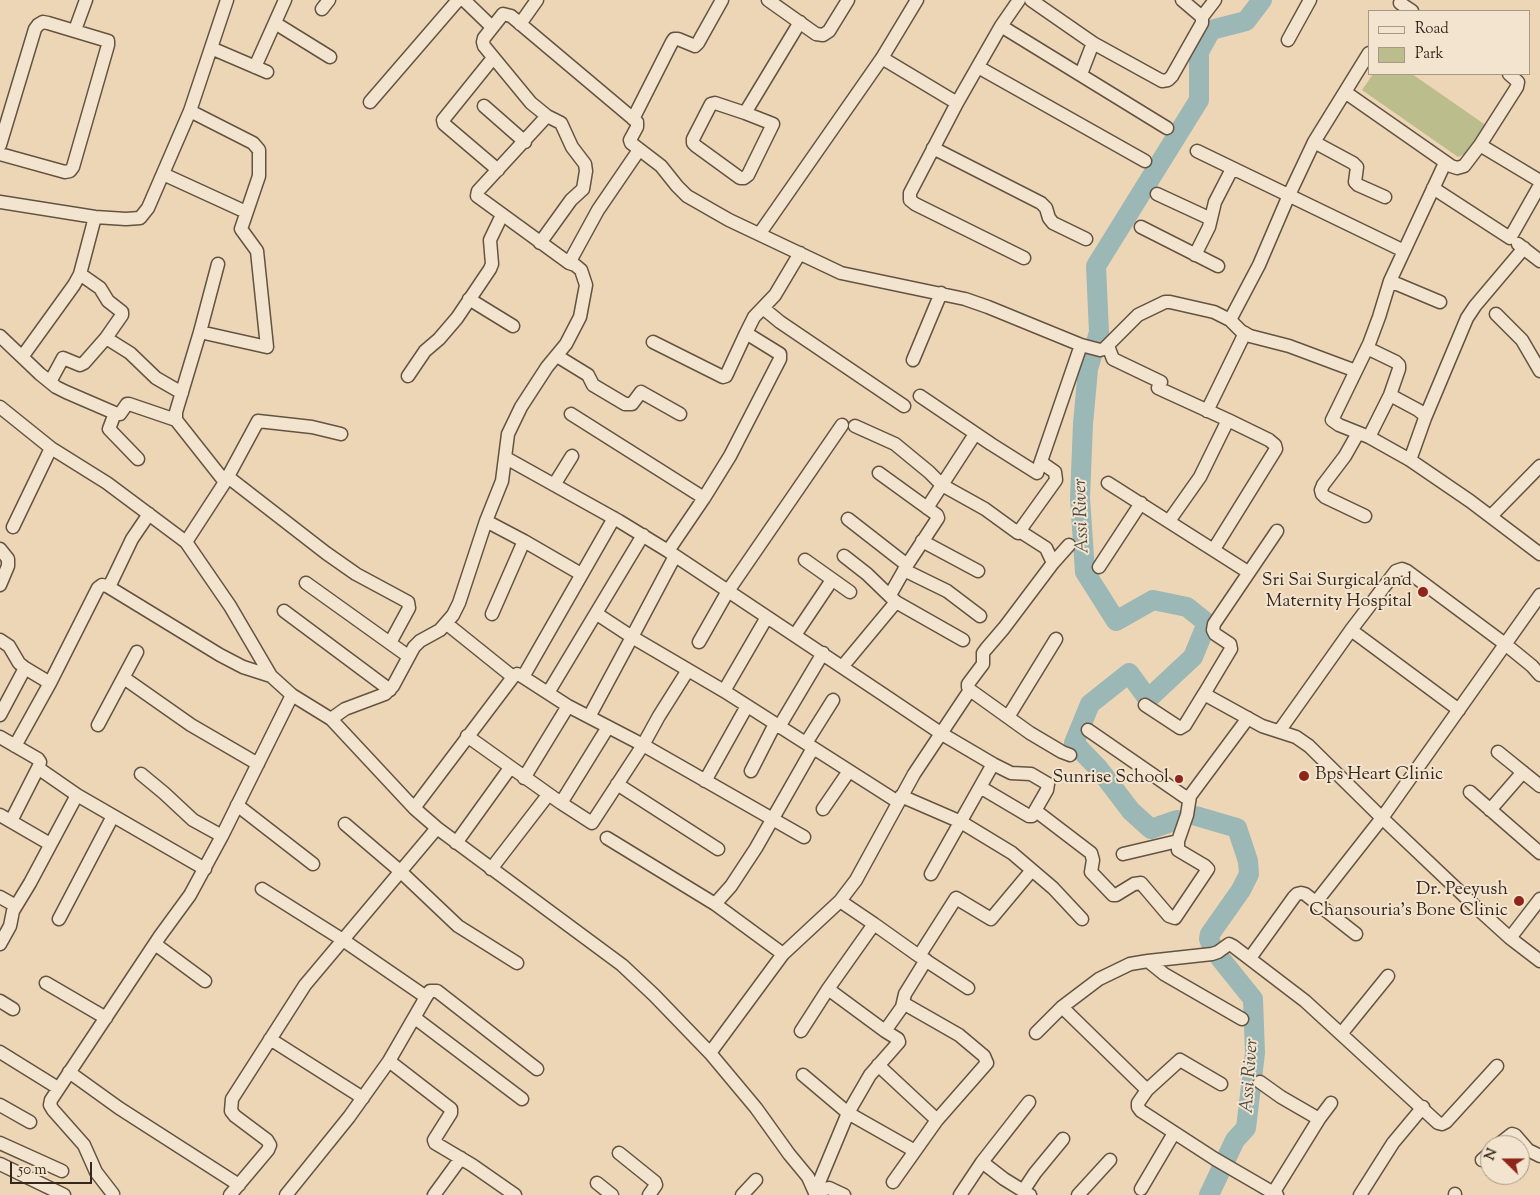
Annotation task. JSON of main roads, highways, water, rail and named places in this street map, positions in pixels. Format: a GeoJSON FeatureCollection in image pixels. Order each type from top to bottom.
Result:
{"type":"FeatureCollection","features":[{"type":"Feature","properties":{"kind":"waterway","name":"Assi River"},"geometry":{"type":"LineString","coordinates":[[1177,820],[1151,829],[1131,811],[1099,769],[1074,743],[1090,704],[1129,673],[1148,699],[1193,657],[1207,623],[1187,607],[1153,600],[1116,621],[1085,572],[1080,498],[1083,424],[1088,369],[1099,332],[1096,266],[1199,100],[1199,52],[1211,30],[1246,21],[1262,0]]}},
{"type":"Feature","properties":{"kind":"waterway","name":"Assi River"},"geometry":{"type":"LineString","coordinates":[[1196,816],[1237,828],[1248,861],[1249,874],[1241,890],[1210,934],[1209,939],[1212,946]]}},
{"type":"Feature","properties":{"kind":"waterway","name":"Assi River"},"geometry":{"type":"LineString","coordinates":[[1209,1195],[1235,1140],[1246,1128],[1255,1053],[1253,999],[1220,958]]}},
{"type":"Feature","properties":{"kind":"place","name":"Sri Sai Surgical and Maternity Hospital"},"geometry":{"type":"Point","coordinates":[1423,592]}},
{"type":"Feature","properties":{"kind":"place","name":"Bps Heart Clinic"},"geometry":{"type":"Point","coordinates":[1304,776]}},
{"type":"Feature","properties":{"kind":"place","name":"Sunrise School"},"geometry":{"type":"Point","coordinates":[1179,779]}},
{"type":"Feature","properties":{"kind":"place","name":"Dr. Peeyush Chansouria's Bone Clinic"},"geometry":{"type":"Point","coordinates":[1519,901]}}]}
